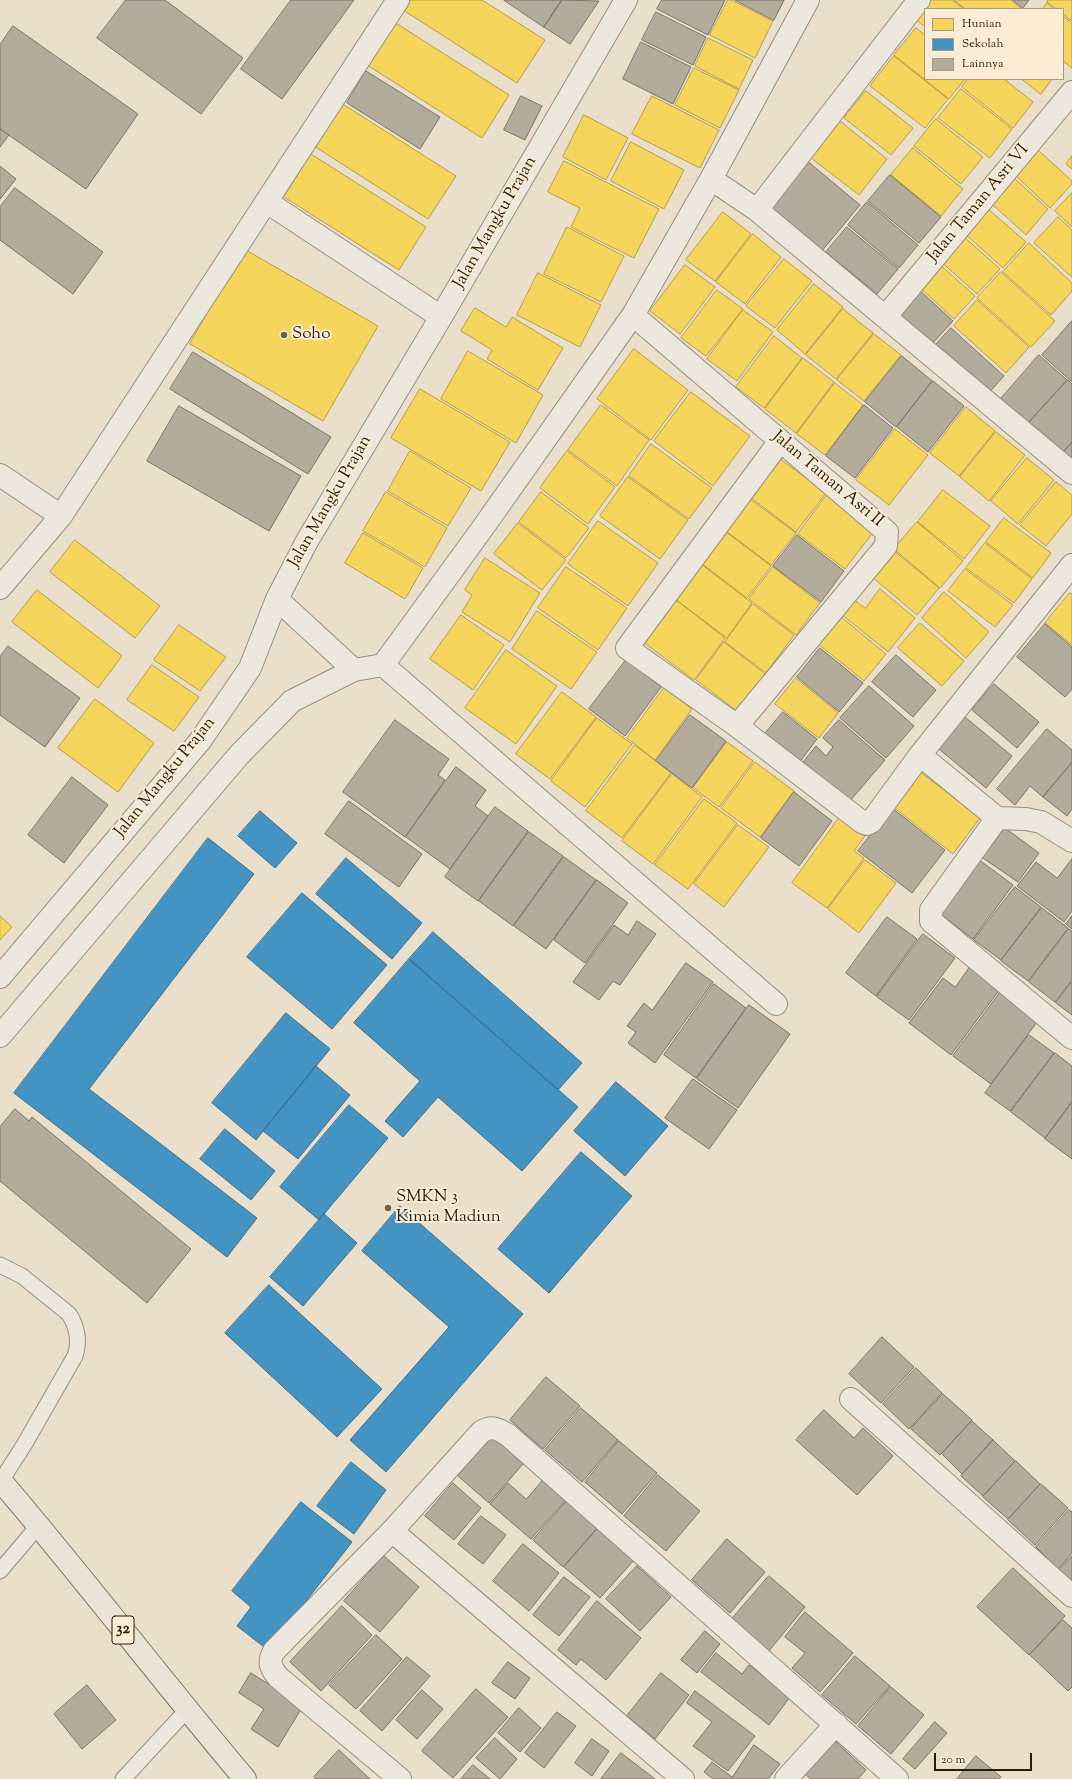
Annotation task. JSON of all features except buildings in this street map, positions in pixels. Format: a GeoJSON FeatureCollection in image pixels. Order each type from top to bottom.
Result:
{"type":"FeatureCollection","features":[{"type":"Feature","properties":{"kind":"highway","name":"32"},"geometry":{"type":"LineString","coordinates":[[0,1481],[40,1525],[186,1710],[245,1779]]}},
{"type":"Feature","properties":{"kind":"street"},"geometry":{"type":"LineString","coordinates":[[0,588],[61,516],[398,0]]}},
{"type":"Feature","properties":{"kind":"street","name":"Jalan Mangku Prajan"},"geometry":{"type":"LineString","coordinates":[[0,977],[200,741],[250,668],[277,599],[307,541],[441,317],[626,0]]}},
{"type":"Feature","properties":{"kind":"street"},"geometry":{"type":"LineString","coordinates":[[0,1036],[239,755],[292,701],[354,670],[382,665],[482,529],[633,315],[711,179],[808,0]]}},
{"type":"Feature","properties":{"kind":"street"},"geometry":{"type":"LineString","coordinates":[[757,210],[919,0]]}},
{"type":"Feature","properties":{"kind":"street","name":"Jalan Taman Asri VI"},"geometry":{"type":"LineString","coordinates":[[886,316],[1072,92]]}},
{"type":"Feature","properties":{"kind":"street"},"geometry":{"type":"LineString","coordinates":[[711,179],[757,210],[886,316],[1072,473]]}},
{"type":"Feature","properties":{"kind":"street"},"geometry":{"type":"LineString","coordinates":[[267,202],[441,317]]}},
{"type":"Feature","properties":{"kind":"street","name":"Jalan Taman Asri II"},"geometry":{"type":"LineString","coordinates":[[633,315],[887,532],[888,539],[886,546],[737,726]]}},
{"type":"Feature","properties":{"kind":"street"},"geometry":{"type":"LineString","coordinates":[[780,441],[627,648],[737,726],[862,822],[867,824],[871,822],[920,755],[1072,566]]}},
{"type":"Feature","properties":{"kind":"street"},"geometry":{"type":"LineString","coordinates":[[0,475],[61,516]]}},
{"type":"Feature","properties":{"kind":"street"},"geometry":{"type":"LineString","coordinates":[[277,599],[354,670]]}},
{"type":"Feature","properties":{"kind":"street"},"geometry":{"type":"LineString","coordinates":[[382,665],[776,1004]]}},
{"type":"Feature","properties":{"kind":"street"},"geometry":{"type":"LineString","coordinates":[[920,755],[997,818],[1026,819],[1041,822],[1072,841]]}},
{"type":"Feature","properties":{"kind":"street"},"geometry":{"type":"LineString","coordinates":[[997,818],[931,910],[932,921],[1072,1038]]}},
{"type":"Feature","properties":{"kind":"street"},"geometry":{"type":"LineString","coordinates":[[851,1399],[1072,1596]]}},
{"type":"Feature","properties":{"kind":"street"},"geometry":{"type":"LineString","coordinates":[[400,1779],[278,1677],[271,1668],[270,1659],[274,1651],[392,1531],[481,1432],[487,1428],[494,1427],[508,1435],[897,1779]]}},
{"type":"Feature","properties":{"kind":"street"},"geometry":{"type":"LineString","coordinates":[[392,1531],[683,1779]]}},
{"type":"Feature","properties":{"kind":"street"},"geometry":{"type":"LineString","coordinates":[[786,1779],[836,1724]]}},
{"type":"Feature","properties":{"kind":"lane"},"geometry":{"type":"LineString","coordinates":[[0,1265],[22,1276],[69,1314],[74,1321],[77,1345],[75,1356],[24,1445],[0,1481]]}},
{"type":"Feature","properties":{"kind":"lane"},"geometry":{"type":"LineString","coordinates":[[0,1571],[40,1525]]}},
{"type":"Feature","properties":{"kind":"lane"},"geometry":{"type":"LineString","coordinates":[[123,1779],[186,1710]]}},
{"type":"Feature","properties":{"kind":"place","name":"Soho"},"geometry":{"type":"Point","coordinates":[284,335]}},
{"type":"Feature","properties":{"kind":"place","name":"SMKN 3 Kimia Madiun"},"geometry":{"type":"Point","coordinates":[388,1208]}}]}
